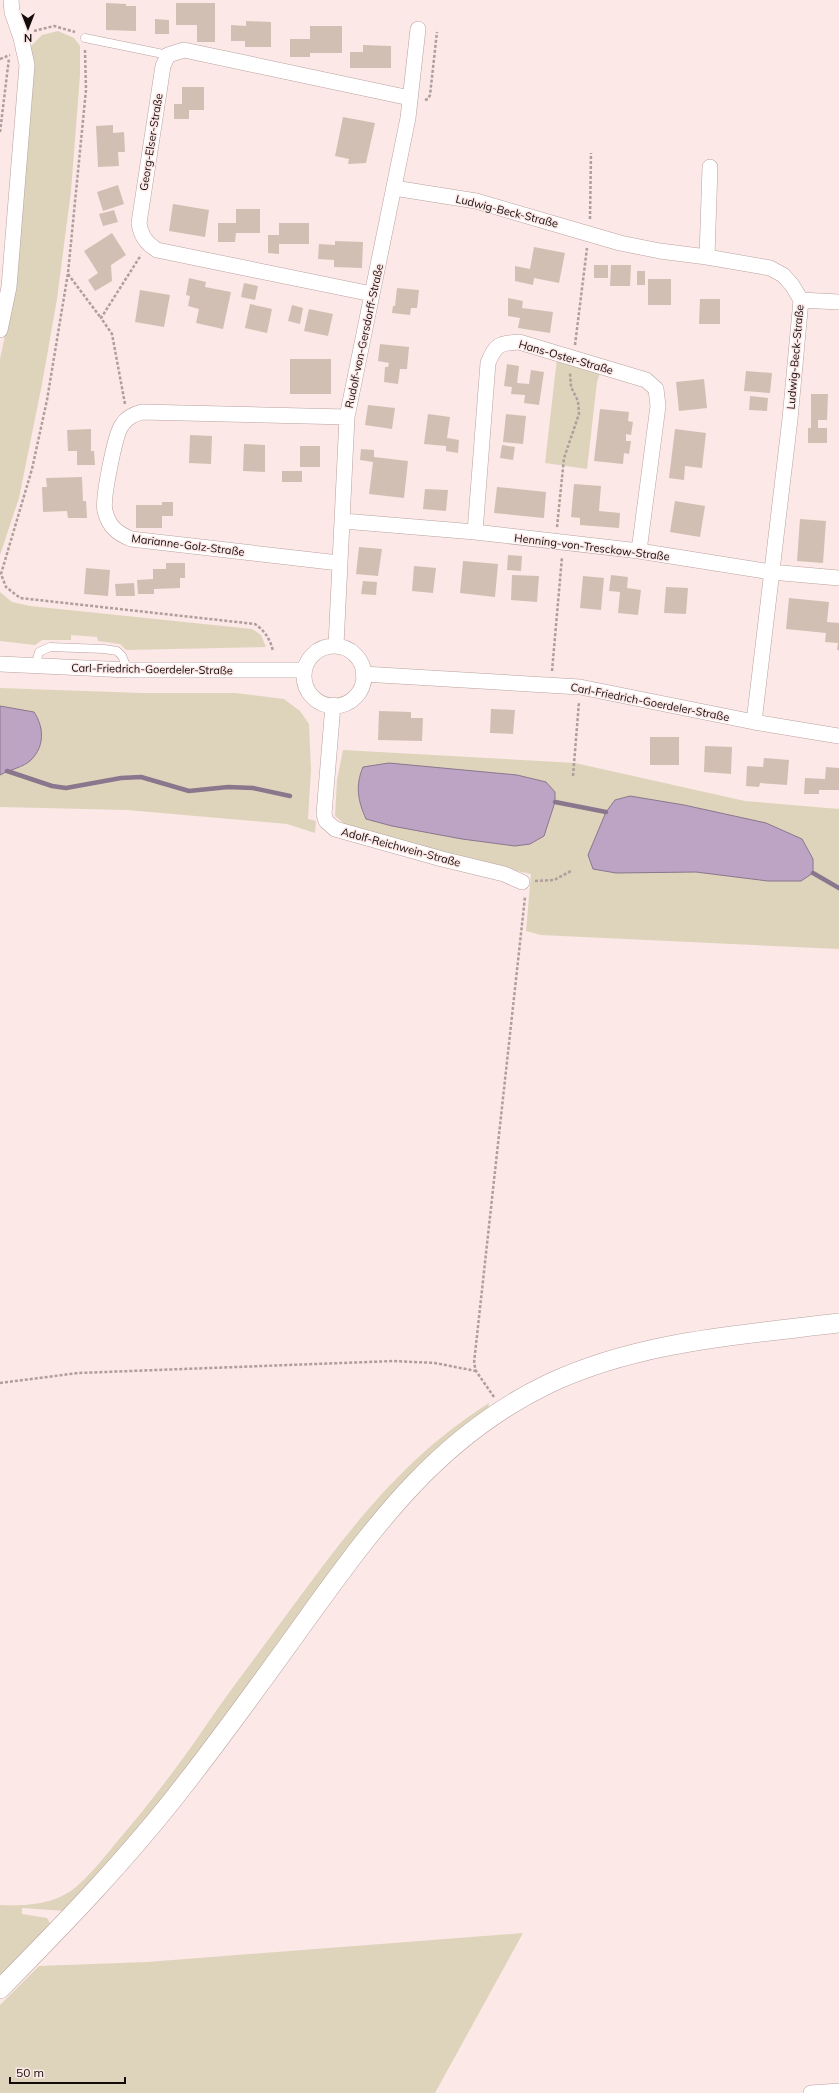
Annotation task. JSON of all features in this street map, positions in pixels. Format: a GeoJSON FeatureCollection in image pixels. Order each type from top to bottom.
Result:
{"type":"FeatureCollection","features":[{"type":"Feature","properties":{"kind":"street"},"geometry":{"type":"LineString","coordinates":[[0,330],[9,287],[26,65],[16,43],[11,0]]}},
{"type":"Feature","properties":{"kind":"street","name":"Rudolf-von-Gersdorff-Straße"},"geometry":{"type":"LineString","coordinates":[[336,646],[347,417],[408,118],[418,29]]}},
{"type":"Feature","properties":{"kind":"street"},"geometry":{"type":"LineString","coordinates":[[168,55],[184,50],[410,98]]}},
{"type":"Feature","properties":{"kind":"street","name":"Georg-Elser-Straße"},"geometry":{"type":"LineString","coordinates":[[148,245],[141,233],[139,223],[163,66],[168,55]]}},
{"type":"Feature","properties":{"kind":"street"},"geometry":{"type":"LineString","coordinates":[[708,257],[710,167]]}},
{"type":"Feature","properties":{"kind":"street","name":"Ludwig-Beck-Straße"},"geometry":{"type":"LineString","coordinates":[[394,188],[476,201],[620,243],[660,251],[708,257],[770,268],[783,275],[792,284],[801,300],[790,419],[754,722]]}},
{"type":"Feature","properties":{"kind":"street"},"geometry":{"type":"LineString","coordinates":[[148,245],[157,250],[372,294]]}},
{"type":"Feature","properties":{"kind":"street"},"geometry":{"type":"LineString","coordinates":[[801,300],[839,302]]}},
{"type":"Feature","properties":{"kind":"street","name":"Hans-Oster-Straße"},"geometry":{"type":"LineString","coordinates":[[475,532],[488,363],[494,349],[504,343],[519,342],[646,380],[656,389],[658,406],[639,551]]}},
{"type":"Feature","properties":{"kind":"street"},"geometry":{"type":"LineString","coordinates":[[127,418],[142,412],[347,417]]}},
{"type":"Feature","properties":{"kind":"street","name":"Marianne-Golz-Straße"},"geometry":{"type":"LineString","coordinates":[[127,418],[118,431],[104,498],[104,510],[115,532],[130,539],[339,563]]}},
{"type":"Feature","properties":{"kind":"street","name":"Henning-von-Tresckow-Straße"},"geometry":{"type":"LineString","coordinates":[[343,521],[475,532],[639,551],[772,572],[839,578]]}},
{"type":"Feature","properties":{"kind":"street"},"geometry":{"type":"LineString","coordinates":[[336,646],[345,648],[355,655],[362,666],[363,674],[361,686],[355,696],[349,701],[333,705],[317,700],[310,694],[304,679],[304,670],[312,655],[323,648],[336,646]]}},
{"type":"Feature","properties":{"kind":"street","name":"Carl-Friedrich-Goerdeler-Straße"},"geometry":{"type":"LineString","coordinates":[[0,664],[128,670],[304,670]]}},
{"type":"Feature","properties":{"kind":"street","name":"Carl-Friedrich-Goerdeler-Straße"},"geometry":{"type":"LineString","coordinates":[[363,674],[580,687],[754,722],[839,736]]}},
{"type":"Feature","properties":{"kind":"street","name":"Adolf-Reichwein-Straße"},"geometry":{"type":"LineString","coordinates":[[333,705],[324,814],[326,821],[335,829],[442,859],[504,874],[522,882]]}},
{"type":"Feature","properties":{"kind":"street"},"geometry":{"type":"LineString","coordinates":[[0,1988],[75,1913],[137,1845],[202,1762],[359,1547],[419,1477],[458,1441],[502,1409],[549,1384],[590,1367],[625,1356],[706,1340],[839,1323]]}},
{"type":"Feature","properties":{"kind":"street"},"geometry":{"type":"LineString","coordinates":[[811,2093],[839,2091]]}},
{"type":"Feature","properties":{"kind":"lane"},"geometry":{"type":"LineString","coordinates":[[85,38],[168,55]]}},
{"type":"Feature","properties":{"kind":"lane"},"geometry":{"type":"LineString","coordinates":[[35,666],[39,652],[50,647],[104,649],[117,651],[122,656],[128,670]]}},
{"type":"Feature","properties":{"kind":"path"},"geometry":{"type":"LineString","coordinates":[[0,132],[10,55],[16,43],[38,29],[54,26],[73,30],[85,38],[86,90],[68,273],[47,400],[32,470],[1,574],[6,587],[20,598],[255,624],[264,630],[273,651]]}},
{"type":"Feature","properties":{"kind":"path"},"geometry":{"type":"LineString","coordinates":[[410,98],[426,100],[430,95],[437,32]]}},
{"type":"Feature","properties":{"kind":"path"},"geometry":{"type":"LineString","coordinates":[[0,59],[10,55]]}},
{"type":"Feature","properties":{"kind":"path"},"geometry":{"type":"LineString","coordinates":[[552,673],[564,458],[579,414],[578,401],[571,387],[570,377],[589,233],[591,153]]}},
{"type":"Feature","properties":{"kind":"path"},"geometry":{"type":"LineString","coordinates":[[101,318],[148,245]]}},
{"type":"Feature","properties":{"kind":"path"},"geometry":{"type":"LineString","coordinates":[[68,273],[112,334],[127,418]]}},
{"type":"Feature","properties":{"kind":"path"},"geometry":{"type":"LineString","coordinates":[[573,776],[580,687]]}},
{"type":"Feature","properties":{"kind":"path"},"geometry":{"type":"LineString","coordinates":[[502,1409],[476,1371],[474,1363],[525,891],[522,882],[554,880],[571,871]]}},
{"type":"Feature","properties":{"kind":"path"},"geometry":{"type":"LineString","coordinates":[[0,1382],[78,1373],[394,1361],[435,1363],[476,1371]]}},
{"type":"Feature","properties":{"kind":"shaded area"},"geometry":{"type":"Polygon","coordinates":[[[58,31],[74,38],[80,46],[80,75],[71,191],[57,299],[42,384],[19,498],[0,555],[0,359],[8,321],[30,47],[42,35],[58,31]]]}},
{"type":"Feature","properties":{"kind":"shaded area"},"geometry":{"type":"Polygon","coordinates":[[[557,358],[601,370],[597,382],[587,469],[545,463],[557,358]]]}},
{"type":"Feature","properties":{"kind":"shaded area"},"geometry":{"type":"Polygon","coordinates":[[[0,592],[12,602],[30,606],[252,629],[261,635],[266,647],[126,650],[120,644],[98,641],[97,637],[71,635],[71,640],[42,640],[35,645],[0,641],[0,592]]]}},
{"type":"Feature","properties":{"kind":"shaded area"},"geometry":{"type":"Polygon","coordinates":[[[0,688],[142,693],[235,693],[284,699],[300,711],[309,724],[311,770],[308,819],[316,821],[315,833],[287,824],[127,810],[0,807],[0,688]]]}},
{"type":"Feature","properties":{"kind":"shaded area"},"geometry":{"type":"Polygon","coordinates":[[[0,706],[34,712],[40,724],[42,736],[39,749],[31,760],[24,765],[0,775],[0,706]]]}},
{"type":"Feature","properties":{"kind":"shaded area"},"geometry":{"type":"Polygon","coordinates":[[[343,750],[575,763],[745,801],[839,809],[839,949],[541,935],[526,931],[531,874],[445,855],[347,826],[335,816],[337,780],[343,750]]]}},
{"type":"Feature","properties":{"kind":"shaded area"},"geometry":{"type":"Polygon","coordinates":[[[389,763],[517,775],[546,782],[555,792],[555,802],[544,836],[530,844],[515,846],[462,839],[392,826],[366,819],[358,793],[359,781],[363,767],[389,763]]]}},
{"type":"Feature","properties":{"kind":"shaded area"},"geometry":{"type":"Polygon","coordinates":[[[630,796],[684,805],[766,823],[802,839],[813,859],[813,873],[801,881],[768,881],[696,872],[616,873],[593,869],[588,855],[606,812],[615,800],[630,796]]]}},
{"type":"Feature","properties":{"kind":"shaded area"},"geometry":{"type":"Polygon","coordinates":[[[489,1403],[488,1410],[443,1447],[203,1750],[67,1911],[22,1908],[22,1914],[47,1918],[52,1927],[0,1979],[0,1905],[20,1905],[49,1901],[67,1893],[76,1887],[86,1877],[162,1787],[226,1697],[356,1523],[404,1471],[430,1447],[458,1424],[489,1403]]]}},
{"type":"Feature","properties":{"kind":"shaded area"},"geometry":{"type":"Polygon","coordinates":[[[523,1933],[435,2093],[0,2093],[0,2005],[39,1966],[147,1962],[523,1933]]]}},
{"type":"Feature","properties":{"kind":"building"},"geometry":{"type":"Polygon","coordinates":[[[106,3],[136,6],[136,31],[106,30],[106,3]]]}},
{"type":"Feature","properties":{"kind":"building"},"geometry":{"type":"Polygon","coordinates":[[[176,3],[215,3],[215,42],[197,42],[197,25],[176,25],[176,3]]]}},
{"type":"Feature","properties":{"kind":"building"},"geometry":{"type":"Polygon","coordinates":[[[155,19],[169,20],[169,34],[155,34],[155,19]]]}},
{"type":"Feature","properties":{"kind":"building"},"geometry":{"type":"Polygon","coordinates":[[[246,21],[271,22],[271,47],[245,47],[245,41],[231,41],[231,25],[246,26],[246,21]]]}},
{"type":"Feature","properties":{"kind":"building"},"geometry":{"type":"Polygon","coordinates":[[[310,26],[342,26],[342,53],[310,53],[310,57],[290,57],[290,39],[310,39],[310,26]]]}},
{"type":"Feature","properties":{"kind":"building"},"geometry":{"type":"Polygon","coordinates":[[[363,45],[391,46],[391,68],[350,68],[350,52],[363,52],[363,45]]]}},
{"type":"Feature","properties":{"kind":"building"},"geometry":{"type":"Polygon","coordinates":[[[182,87],[204,87],[204,110],[189,110],[189,119],[174,119],[174,104],[182,104],[182,87]]]}},
{"type":"Feature","properties":{"kind":"building"},"geometry":{"type":"Polygon","coordinates":[[[343,117],[375,123],[366,163],[348,164],[349,159],[335,156],[343,117]]]}},
{"type":"Feature","properties":{"kind":"building"},"geometry":{"type":"Polygon","coordinates":[[[113,125],[113,133],[124,132],[125,152],[118,152],[119,166],[98,167],[96,126],[113,125]]]}},
{"type":"Feature","properties":{"kind":"building"},"geometry":{"type":"Polygon","coordinates":[[[118,185],[124,204],[103,211],[97,192],[118,185]]]}},
{"type":"Feature","properties":{"kind":"building"},"geometry":{"type":"Polygon","coordinates":[[[173,204],[209,210],[205,237],[169,231],[173,204]]]}},
{"type":"Feature","properties":{"kind":"building"},"geometry":{"type":"Polygon","coordinates":[[[236,209],[260,209],[260,233],[236,233],[235,242],[218,242],[218,223],[236,223],[236,209]]]}},
{"type":"Feature","properties":{"kind":"building"},"geometry":{"type":"Polygon","coordinates":[[[114,210],[118,222],[103,226],[99,214],[114,210]]]}},
{"type":"Feature","properties":{"kind":"building"},"geometry":{"type":"Polygon","coordinates":[[[279,223],[309,223],[309,244],[279,244],[279,254],[268,253],[268,235],[279,235],[279,223]]]}},
{"type":"Feature","properties":{"kind":"building"},"geometry":{"type":"Polygon","coordinates":[[[112,233],[126,255],[111,265],[112,281],[95,291],[88,280],[98,273],[84,251],[112,233]]]}},
{"type":"Feature","properties":{"kind":"building"},"geometry":{"type":"Polygon","coordinates":[[[335,241],[363,242],[362,268],[334,267],[334,260],[318,259],[319,244],[335,245],[335,241]]]}},
{"type":"Feature","properties":{"kind":"building"},"geometry":{"type":"Polygon","coordinates":[[[534,247],[565,253],[559,283],[534,278],[533,285],[515,281],[515,266],[530,269],[534,247]]]}},
{"type":"Feature","properties":{"kind":"building"},"geometry":{"type":"Polygon","coordinates":[[[594,265],[608,265],[608,278],[594,278],[594,265]]]}},
{"type":"Feature","properties":{"kind":"building"},"geometry":{"type":"Polygon","coordinates":[[[611,265],[631,265],[630,286],[610,286],[611,265]]]}},
{"type":"Feature","properties":{"kind":"building"},"geometry":{"type":"Polygon","coordinates":[[[637,271],[645,271],[645,285],[637,285],[637,271]]]}},
{"type":"Feature","properties":{"kind":"building"},"geometry":{"type":"Polygon","coordinates":[[[189,278],[206,282],[205,287],[231,292],[223,329],[196,323],[199,309],[188,306],[190,296],[186,295],[189,278]]]}},
{"type":"Feature","properties":{"kind":"building"},"geometry":{"type":"Polygon","coordinates":[[[648,279],[671,279],[671,305],[648,305],[648,279]]]}},
{"type":"Feature","properties":{"kind":"building"},"geometry":{"type":"Polygon","coordinates":[[[244,283],[258,286],[255,300],[241,297],[244,283]]]}},
{"type":"Feature","properties":{"kind":"building"},"geometry":{"type":"Polygon","coordinates":[[[397,288],[419,290],[417,308],[411,308],[410,315],[392,313],[393,306],[395,306],[397,288]]]}},
{"type":"Feature","properties":{"kind":"building"},"geometry":{"type":"Polygon","coordinates":[[[140,290],[170,295],[164,327],[135,322],[140,290]]]}},
{"type":"Feature","properties":{"kind":"building"},"geometry":{"type":"Polygon","coordinates":[[[508,298],[523,301],[522,308],[553,312],[550,333],[518,328],[520,318],[508,316],[508,298]]]}},
{"type":"Feature","properties":{"kind":"building"},"geometry":{"type":"Polygon","coordinates":[[[700,299],[720,299],[720,324],[699,324],[700,299]]]}},
{"type":"Feature","properties":{"kind":"building"},"geometry":{"type":"Polygon","coordinates":[[[250,304],[272,309],[267,333],[245,328],[250,304]]]}},
{"type":"Feature","properties":{"kind":"building"},"geometry":{"type":"Polygon","coordinates":[[[292,305],[303,308],[300,324],[288,321],[292,305]]]}},
{"type":"Feature","properties":{"kind":"building"},"geometry":{"type":"Polygon","coordinates":[[[309,309],[333,314],[328,336],[304,331],[309,309]]]}},
{"type":"Feature","properties":{"kind":"building"},"geometry":{"type":"Polygon","coordinates":[[[380,344],[409,347],[407,369],[400,369],[398,384],[384,382],[385,367],[388,367],[389,363],[378,361],[380,344]]]}},
{"type":"Feature","properties":{"kind":"building"},"geometry":{"type":"Polygon","coordinates":[[[290,359],[331,359],[331,394],[290,394],[290,359]]]}},
{"type":"Feature","properties":{"kind":"building"},"geometry":{"type":"Polygon","coordinates":[[[507,364],[519,366],[517,383],[529,384],[531,370],[544,372],[539,405],[524,403],[525,395],[511,394],[512,387],[504,386],[507,364]]]}},
{"type":"Feature","properties":{"kind":"building"},"geometry":{"type":"Polygon","coordinates":[[[746,371],[772,373],[770,393],[744,391],[746,371]]]}},
{"type":"Feature","properties":{"kind":"building"},"geometry":{"type":"Polygon","coordinates":[[[704,379],[707,408],[679,411],[676,382],[704,379]]]}},
{"type":"Feature","properties":{"kind":"building"},"geometry":{"type":"Polygon","coordinates":[[[811,394],[828,394],[827,420],[818,420],[818,428],[827,428],[827,443],[808,443],[808,428],[811,428],[811,394]]]}},
{"type":"Feature","properties":{"kind":"building"},"geometry":{"type":"Polygon","coordinates":[[[750,396],[768,398],[767,411],[749,410],[750,396]]]}},
{"type":"Feature","properties":{"kind":"building"},"geometry":{"type":"Polygon","coordinates":[[[368,405],[395,408],[392,429],[365,425],[368,405]]]}},
{"type":"Feature","properties":{"kind":"building"},"geometry":{"type":"Polygon","coordinates":[[[600,409],[629,412],[628,421],[633,422],[631,435],[626,434],[626,441],[631,441],[629,454],[624,453],[623,464],[594,461],[600,409]]]}},
{"type":"Feature","properties":{"kind":"building"},"geometry":{"type":"Polygon","coordinates":[[[428,414],[450,417],[447,438],[459,440],[458,453],[446,451],[446,446],[424,444],[428,414]]]}},
{"type":"Feature","properties":{"kind":"building"},"geometry":{"type":"Polygon","coordinates":[[[506,414],[526,416],[523,444],[503,442],[506,414]]]}},
{"type":"Feature","properties":{"kind":"building"},"geometry":{"type":"Polygon","coordinates":[[[91,429],[91,451],[94,451],[95,465],[77,465],[77,451],[68,451],[67,430],[91,429]]]}},
{"type":"Feature","properties":{"kind":"building"},"geometry":{"type":"Polygon","coordinates":[[[675,429],[706,433],[702,468],[685,466],[684,480],[669,478],[675,429]]]}},
{"type":"Feature","properties":{"kind":"building"},"geometry":{"type":"Polygon","coordinates":[[[190,435],[212,436],[211,464],[189,463],[190,435]]]}},
{"type":"Feature","properties":{"kind":"building"},"geometry":{"type":"Polygon","coordinates":[[[244,444],[265,445],[265,472],[243,471],[244,444]]]}},
{"type":"Feature","properties":{"kind":"building"},"geometry":{"type":"Polygon","coordinates":[[[502,445],[515,447],[513,460],[500,458],[502,445]]]}},
{"type":"Feature","properties":{"kind":"building"},"geometry":{"type":"Polygon","coordinates":[[[300,446],[320,446],[320,467],[300,467],[300,446]]]}},
{"type":"Feature","properties":{"kind":"building"},"geometry":{"type":"Polygon","coordinates":[[[361,449],[374,450],[374,457],[408,461],[404,498],[369,494],[373,462],[360,460],[361,449]]]}},
{"type":"Feature","properties":{"kind":"building"},"geometry":{"type":"Polygon","coordinates":[[[282,471],[302,471],[302,482],[282,482],[282,471]]]}},
{"type":"Feature","properties":{"kind":"building"},"geometry":{"type":"Polygon","coordinates":[[[82,477],[83,501],[86,501],[87,518],[68,518],[67,511],[43,512],[42,487],[47,487],[46,478],[82,477]]]}},
{"type":"Feature","properties":{"kind":"building"},"geometry":{"type":"Polygon","coordinates":[[[574,484],[601,486],[599,511],[620,513],[619,528],[580,525],[580,518],[571,517],[574,484]]]}},
{"type":"Feature","properties":{"kind":"building"},"geometry":{"type":"Polygon","coordinates":[[[497,487],[546,492],[544,518],[494,513],[497,487]]]}},
{"type":"Feature","properties":{"kind":"building"},"geometry":{"type":"Polygon","coordinates":[[[425,489],[448,490],[446,511],[423,509],[425,489]]]}},
{"type":"Feature","properties":{"kind":"building"},"geometry":{"type":"Polygon","coordinates":[[[675,501],[705,506],[700,537],[670,532],[675,501]]]}},
{"type":"Feature","properties":{"kind":"building"},"geometry":{"type":"Polygon","coordinates":[[[162,502],[173,502],[173,516],[162,516],[162,528],[136,528],[136,505],[162,505],[162,502]]]}},
{"type":"Feature","properties":{"kind":"building"},"geometry":{"type":"Polygon","coordinates":[[[800,519],[826,521],[823,563],[797,561],[800,519]]]}},
{"type":"Feature","properties":{"kind":"building"},"geometry":{"type":"Polygon","coordinates":[[[359,547],[382,549],[378,576],[356,574],[359,547]]]}},
{"type":"Feature","properties":{"kind":"building"},"geometry":{"type":"Polygon","coordinates":[[[508,555],[522,556],[521,571],[507,570],[508,555]]]}},
{"type":"Feature","properties":{"kind":"building"},"geometry":{"type":"Polygon","coordinates":[[[463,561],[498,564],[495,597],[460,593],[463,561]]]}},
{"type":"Feature","properties":{"kind":"building"},"geometry":{"type":"Polygon","coordinates":[[[166,563],[185,563],[185,578],[180,578],[180,588],[154,589],[154,594],[138,594],[137,580],[153,579],[153,569],[166,569],[166,563]]]}},
{"type":"Feature","properties":{"kind":"building"},"geometry":{"type":"Polygon","coordinates":[[[414,566],[436,568],[433,593],[412,591],[414,566]]]}},
{"type":"Feature","properties":{"kind":"building"},"geometry":{"type":"Polygon","coordinates":[[[86,568],[110,570],[108,596],[84,594],[86,568]]]}},
{"type":"Feature","properties":{"kind":"building"},"geometry":{"type":"Polygon","coordinates":[[[512,575],[539,576],[537,602],[511,600],[512,575]]]}},
{"type":"Feature","properties":{"kind":"building"},"geometry":{"type":"Polygon","coordinates":[[[611,575],[628,577],[627,588],[641,590],[638,615],[618,613],[620,592],[609,591],[611,575]]]}},
{"type":"Feature","properties":{"kind":"building"},"geometry":{"type":"Polygon","coordinates":[[[583,576],[604,578],[601,610],[580,608],[583,576]]]}},
{"type":"Feature","properties":{"kind":"building"},"geometry":{"type":"Polygon","coordinates":[[[363,581],[377,582],[376,595],[361,594],[363,581]]]}},
{"type":"Feature","properties":{"kind":"building"},"geometry":{"type":"Polygon","coordinates":[[[134,583],[135,596],[116,596],[115,584],[134,583]]]}},
{"type":"Feature","properties":{"kind":"building"},"geometry":{"type":"Polygon","coordinates":[[[666,587],[688,588],[686,614],[664,613],[666,587]]]}},
{"type":"Feature","properties":{"kind":"building"},"geometry":{"type":"Polygon","coordinates":[[[789,598],[829,602],[827,622],[839,623],[839,650],[837,650],[838,643],[825,642],[826,633],[786,629],[789,598]]]}},
{"type":"Feature","properties":{"kind":"building"},"geometry":{"type":"Polygon","coordinates":[[[491,709],[515,710],[513,734],[490,733],[491,709]]]}},
{"type":"Feature","properties":{"kind":"building"},"geometry":{"type":"Polygon","coordinates":[[[379,711],[411,712],[411,718],[423,718],[422,741],[378,740],[379,711]]]}},
{"type":"Feature","properties":{"kind":"building"},"geometry":{"type":"Polygon","coordinates":[[[650,737],[679,737],[679,765],[650,765],[650,737]]]}},
{"type":"Feature","properties":{"kind":"building"},"geometry":{"type":"Polygon","coordinates":[[[705,746],[732,747],[731,774],[704,772],[705,746]]]}},
{"type":"Feature","properties":{"kind":"building"},"geometry":{"type":"Polygon","coordinates":[[[764,758],[789,760],[787,785],[760,783],[759,787],[746,786],[747,766],[763,767],[764,758]]]}},
{"type":"Feature","properties":{"kind":"building"},"geometry":{"type":"Polygon","coordinates":[[[826,767],[839,768],[839,790],[819,790],[819,794],[804,794],[805,778],[825,779],[826,767]]]}},
{"type":"Feature","properties":{"kind":"waterway"},"geometry":{"type":"LineString","coordinates":[[7,771],[52,786],[66,788],[121,778],[141,777],[189,791],[228,787],[253,788],[290,796]]}},
{"type":"Feature","properties":{"kind":"waterway"},"geometry":{"type":"LineString","coordinates":[[555,802],[606,812]]}},
{"type":"Feature","properties":{"kind":"waterway"},"geometry":{"type":"LineString","coordinates":[[813,873],[839,888]]}}]}
